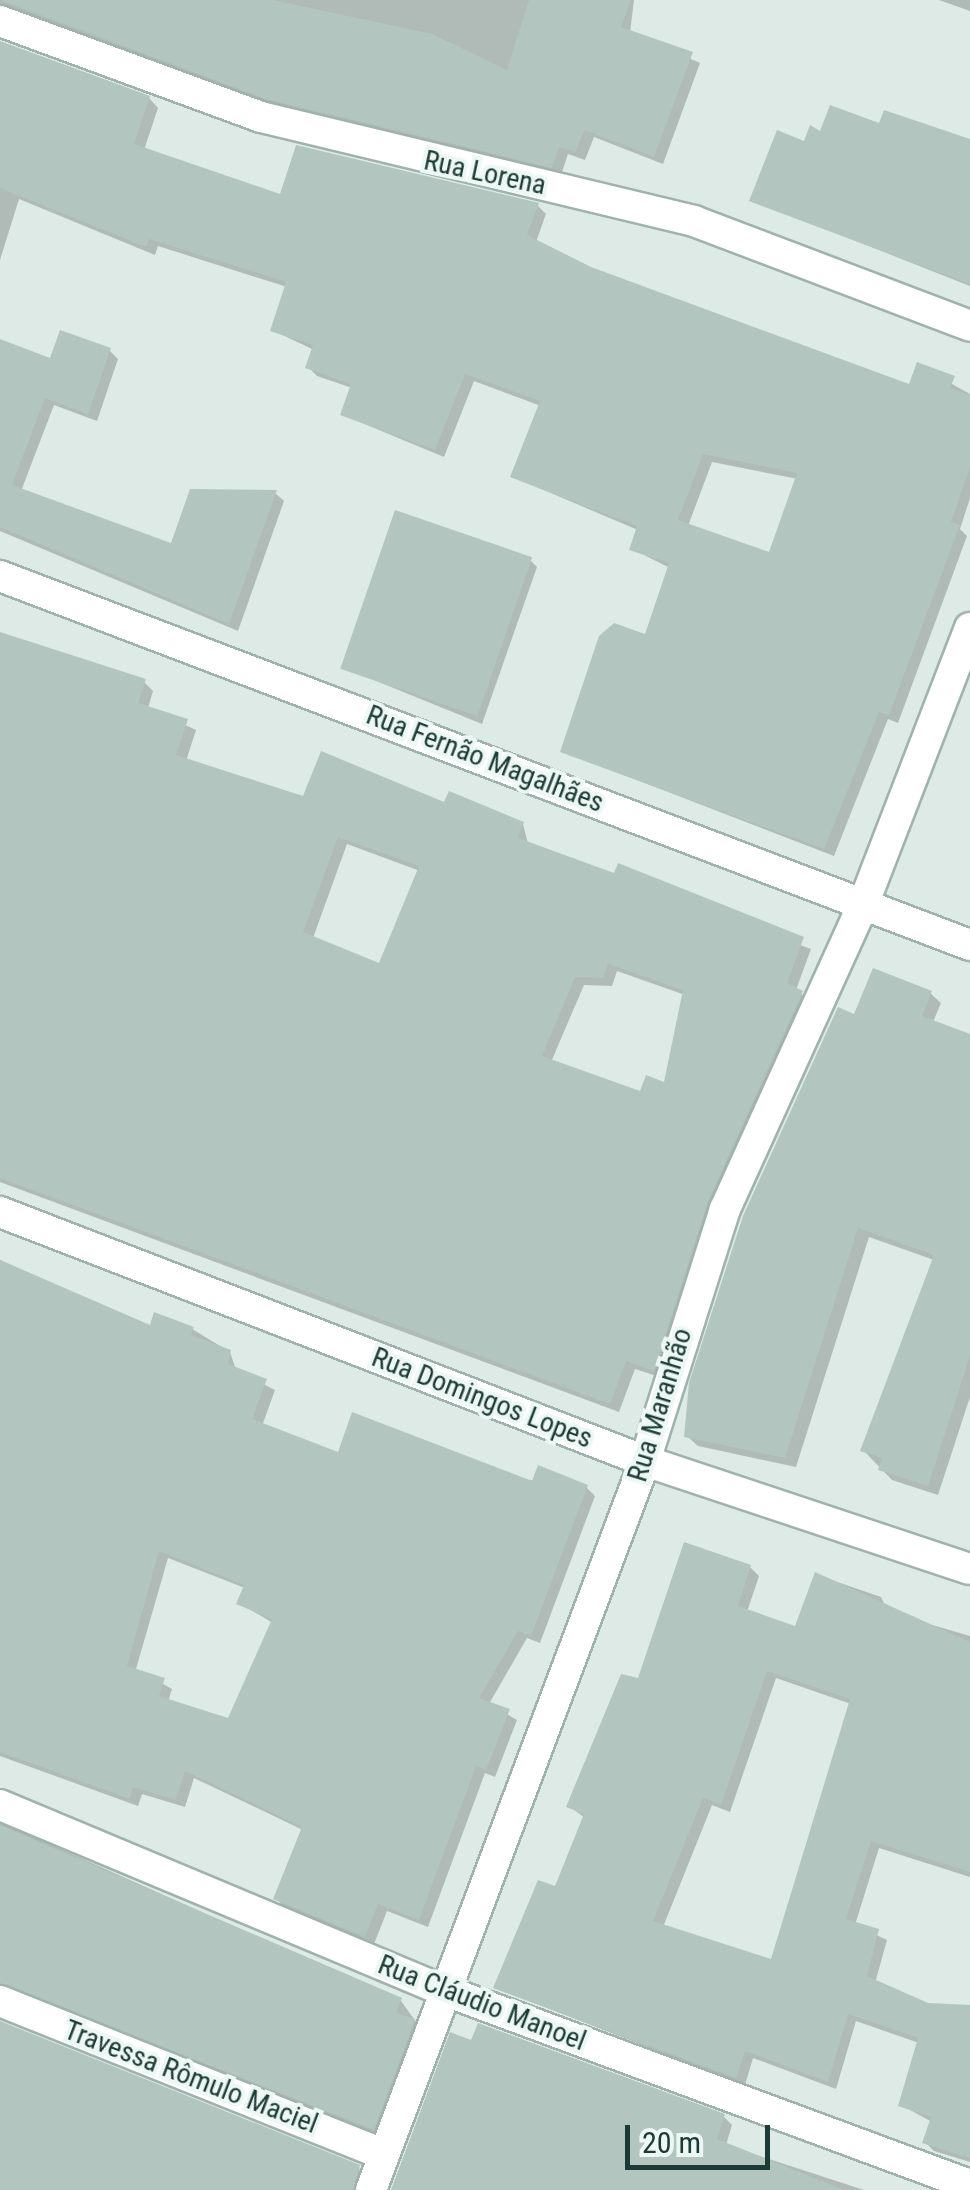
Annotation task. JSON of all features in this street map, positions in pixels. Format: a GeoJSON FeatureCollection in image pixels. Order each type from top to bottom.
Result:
{"type":"FeatureCollection","features":[{"type":"Feature","properties":{"kind":"street","name":"Rua Lorena"},"geometry":{"type":"LineString","coordinates":[[0,21],[260,118],[694,221],[970,326]]}},
{"type":"Feature","properties":{"kind":"street","name":"Rua Fernão Magalhães"},"geometry":{"type":"LineString","coordinates":[[0,576],[970,944]]}},
{"type":"Feature","properties":{"kind":"street","name":"Rua Maranhão"},"geometry":{"type":"LineString","coordinates":[[372,2190],[443,1990],[645,1461],[724,1209],[862,905],[970,628]]}},
{"type":"Feature","properties":{"kind":"street","name":"Rua Domingos Lopes"},"geometry":{"type":"LineString","coordinates":[[0,1212],[645,1461],[970,1569]]}},
{"type":"Feature","properties":{"kind":"street","name":"Rua Cláudio Manoel"},"geometry":{"type":"LineString","coordinates":[[0,1805],[443,1990],[970,2184]]}},
{"type":"Feature","properties":{"kind":"street","name":"Travessa Rômulo Maciel"},"geometry":{"type":"LineString","coordinates":[[0,2001],[382,2154]]}},
{"type":"Feature","properties":{"kind":"building"},"geometry":{"type":"Polygon","coordinates":[[[0,0],[273,0],[432,34],[507,70],[529,0],[631,0],[621,27],[693,52],[654,157],[585,130],[575,152],[559,147],[552,168],[266,99],[0,0]]]}},
{"type":"Feature","properties":{"kind":"building"},"geometry":{"type":"Polygon","coordinates":[[[0,41],[150,96],[134,144],[280,194],[296,145],[539,203],[527,235],[591,267],[909,384],[917,362],[955,376],[950,388],[970,395],[970,467],[951,522],[960,525],[889,715],[879,712],[824,849],[560,752],[599,636],[614,623],[645,634],[669,563],[629,550],[637,526],[510,477],[540,401],[465,374],[435,450],[340,415],[351,384],[305,368],[313,345],[270,331],[286,282],[149,239],[146,247],[0,188],[0,41]],[[703,454],[678,520],[769,552],[797,473],[703,454]]]}},
{"type":"Feature","properties":{"kind":"building"},"geometry":{"type":"Polygon","coordinates":[[[830,105],[879,123],[884,110],[970,139],[970,284],[749,201],[777,130],[804,141],[810,125],[820,131],[830,105]]]}},
{"type":"Feature","properties":{"kind":"building"},"geometry":{"type":"Polygon","coordinates":[[[60,330],[111,348],[88,414],[45,398],[12,485],[171,543],[190,489],[277,490],[229,624],[0,527],[0,339],[50,358],[60,330]]]}},
{"type":"Feature","properties":{"kind":"building"},"geometry":{"type":"Polygon","coordinates":[[[395,510],[532,557],[477,716],[340,669],[395,510]]]}},
{"type":"Feature","properties":{"kind":"building"},"geometry":{"type":"Polygon","coordinates":[[[0,632],[146,679],[138,703],[188,719],[176,755],[303,796],[321,751],[444,802],[449,791],[524,822],[518,838],[614,873],[618,863],[804,937],[787,983],[803,991],[708,1201],[654,1371],[626,1361],[610,1404],[0,1178],[0,632]],[[338,837],[303,932],[379,963],[419,866],[338,837]],[[608,964],[603,978],[575,977],[542,1056],[640,1091],[646,1075],[664,1082],[683,990],[608,964]]]}},
{"type":"Feature","properties":{"kind":"building"},"geometry":{"type":"Polygon","coordinates":[[[873,968],[932,991],[922,1016],[970,1034],[970,1356],[928,1486],[878,1470],[882,1458],[860,1451],[934,1255],[858,1228],[785,1458],[684,1437],[689,1383],[743,1216],[838,1007],[854,1014],[873,968]]]}},
{"type":"Feature","properties":{"kind":"building"},"geometry":{"type":"Polygon","coordinates":[[[0,1260],[150,1325],[154,1312],[194,1327],[191,1335],[231,1350],[228,1364],[267,1379],[252,1419],[338,1452],[352,1412],[532,1481],[538,1465],[588,1485],[531,1636],[518,1631],[479,1698],[510,1709],[486,1770],[476,1766],[419,1920],[378,1904],[365,1937],[273,1899],[302,1827],[185,1771],[176,1800],[133,1787],[130,1799],[0,1752],[0,1260]],[[159,1551],[127,1666],[165,1678],[159,1696],[228,1718],[272,1619],[236,1604],[244,1585],[159,1551]]]}},
{"type":"Feature","properties":{"kind":"building"},"geometry":{"type":"Polygon","coordinates":[[[684,1542],[751,1565],[738,1606],[795,1626],[815,1572],[970,1642],[970,1872],[871,1841],[846,1919],[879,1929],[867,1976],[928,2003],[970,2005],[970,2158],[922,2143],[931,2117],[898,2106],[918,2038],[848,2014],[828,2082],[745,2051],[736,2078],[493,1988],[538,1880],[555,1886],[584,1814],[566,1807],[621,1674],[638,1678],[684,1542]],[[767,1671],[721,1805],[703,1798],[653,1921],[771,1959],[850,1699],[767,1671]]]}},
{"type":"Feature","properties":{"kind":"building"},"geometry":{"type":"Polygon","coordinates":[[[0,1825],[402,1998],[396,2013],[415,2019],[374,2130],[0,1983],[0,1825]]]}},
{"type":"Feature","properties":{"kind":"building"},"geometry":{"type":"Polygon","coordinates":[[[0,2021],[360,2165],[353,2190],[0,2190],[0,2021]]]}},
{"type":"Feature","properties":{"kind":"building"},"geometry":{"type":"Polygon","coordinates":[[[478,2023],[725,2114],[717,2139],[844,2190],[391,2190],[450,2032],[471,2040],[478,2023]]]}}]}
